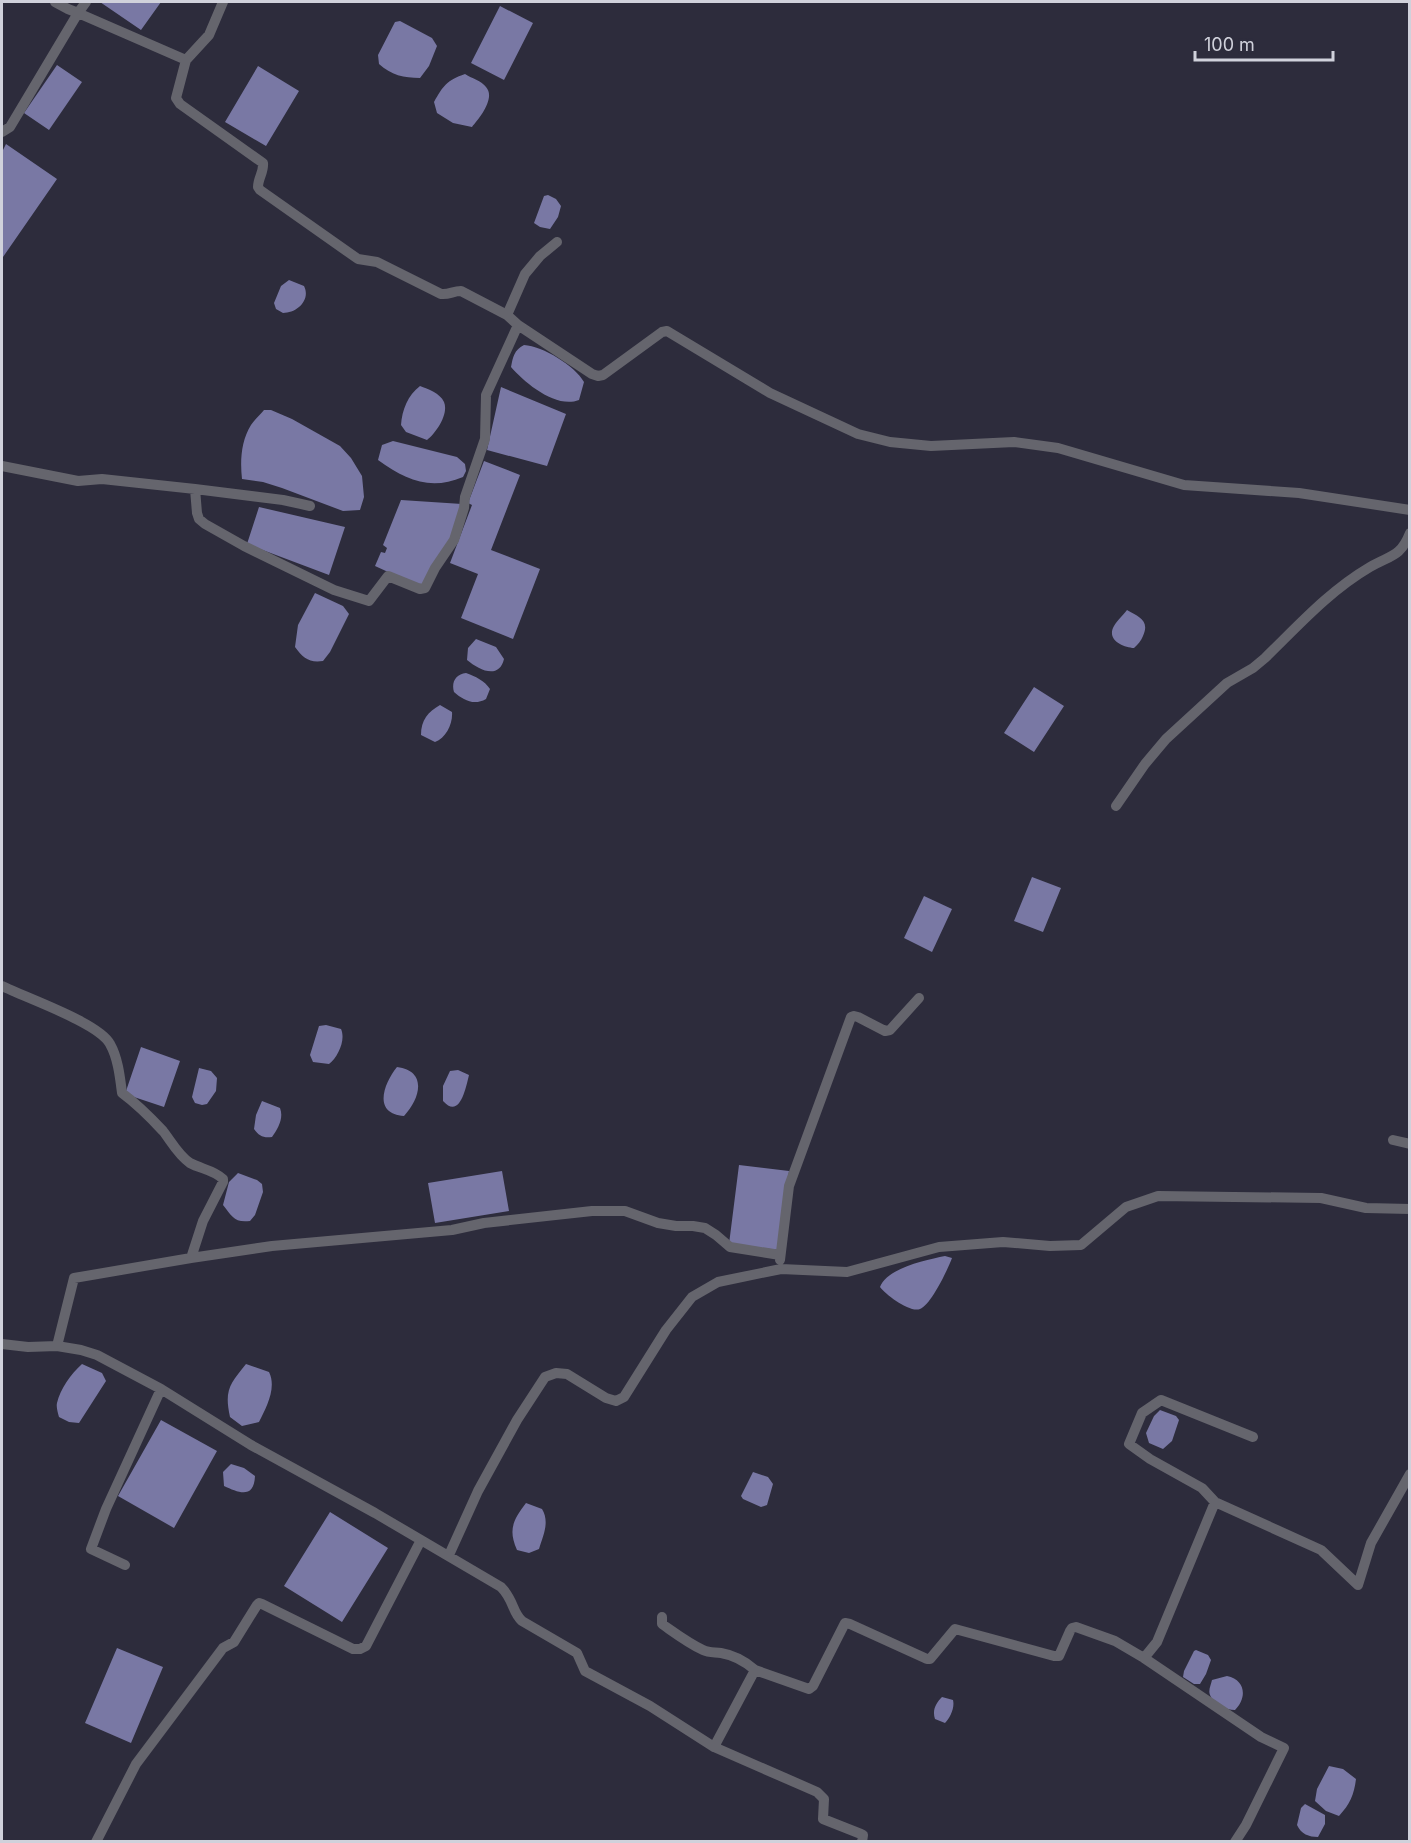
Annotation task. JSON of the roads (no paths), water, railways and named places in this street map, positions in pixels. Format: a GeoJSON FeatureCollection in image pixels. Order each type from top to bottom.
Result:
{"type":"FeatureCollection","features":[{"type":"Feature","properties":{"kind":"street"},"geometry":{"type":"LineString","coordinates":[[55,2],[186,60]]}},
{"type":"Feature","properties":{"kind":"street"},"geometry":{"type":"LineString","coordinates":[[2,132],[10,127],[86,2]]}},
{"type":"Feature","properties":{"kind":"street"},"geometry":{"type":"LineString","coordinates":[[223,2],[209,35],[186,60],[176,98],[180,104],[263,163],[264,170],[258,182],[260,190],[358,259],[377,262],[441,294],[447,295],[461,291],[507,315],[518,326],[592,374],[603,375],[662,332],[667,331],[770,393],[858,434],[890,442],[931,446],[1014,442],[1058,448],[1184,485],[1299,493],[1410,510]]}},
{"type":"Feature","properties":{"kind":"street"},"geometry":{"type":"LineString","coordinates":[[507,315],[525,274],[556,242]]}},
{"type":"Feature","properties":{"kind":"street"},"geometry":{"type":"LineString","coordinates":[[195,489],[197,513],[199,519],[205,524],[244,546],[334,590],[369,600],[388,576],[423,589],[454,540],[465,508],[465,497],[485,439],[486,395],[518,326]]}},
{"type":"Feature","properties":{"kind":"street"},"geometry":{"type":"LineString","coordinates":[[2,466],[78,481],[102,479],[195,489],[283,500],[310,506]]}},
{"type":"Feature","properties":{"kind":"street"},"geometry":{"type":"LineString","coordinates":[[1116,806],[1145,764],[1166,739],[1227,683],[1265,658],[1336,590],[1379,562],[1397,555],[1410,533]]}},
{"type":"Feature","properties":{"kind":"street"},"geometry":{"type":"LineString","coordinates":[[2,986],[90,1026],[105,1036],[111,1045],[122,1093],[139,1106],[190,1163],[218,1174],[223,1179],[203,1221],[191,1258]]}},
{"type":"Feature","properties":{"kind":"street"},"geometry":{"type":"LineString","coordinates":[[781,1269],[780,1255],[789,1186],[852,1017],[858,1017],[885,1031],[890,1030],[919,998]]}},
{"type":"Feature","properties":{"kind":"street"},"geometry":{"type":"LineString","coordinates":[[1393,1140],[1410,1144]]}},
{"type":"Feature","properties":{"kind":"street"},"geometry":{"type":"LineString","coordinates":[[449,1555],[483,1481],[517,1420],[545,1377],[556,1373],[567,1374],[606,1398],[615,1401],[624,1397],[666,1330],[692,1297],[718,1282],[781,1269],[847,1272],[939,1247],[1003,1242],[1050,1246],[1081,1245],[1126,1207],[1158,1196],[1321,1198],[1365,1208],[1410,1209]]}},
{"type":"Feature","properties":{"kind":"street"},"geometry":{"type":"LineString","coordinates":[[57,1346],[74,1278],[272,1246],[452,1230],[484,1223],[592,1211],[625,1211],[658,1223],[705,1228],[716,1234],[730,1247],[780,1255]]}},
{"type":"Feature","properties":{"kind":"street"},"geometry":{"type":"LineString","coordinates":[[2,1344],[28,1347],[57,1346],[98,1355],[161,1389],[251,1445],[449,1555],[501,1587],[510,1595],[517,1617],[577,1653],[585,1671],[650,1706],[714,1747],[817,1792],[824,1799],[823,1819],[863,1835],[862,1842]]}},
{"type":"Feature","properties":{"kind":"street"},"geometry":{"type":"LineString","coordinates":[[125,1565],[91,1549],[106,1509],[161,1389]]}},
{"type":"Feature","properties":{"kind":"street"},"geometry":{"type":"LineString","coordinates":[[1253,1437],[1161,1400],[1142,1413],[1128,1444],[1202,1488],[1215,1502],[1321,1550],[1358,1585],[1371,1543],[1410,1474]]}},
{"type":"Feature","properties":{"kind":"street"},"geometry":{"type":"LineString","coordinates":[[1144,1658],[1157,1642],[1215,1502]]}},
{"type":"Feature","properties":{"kind":"street"},"geometry":{"type":"LineString","coordinates":[[96,1842],[136,1764],[223,1648],[234,1641],[259,1603],[353,1648],[360,1649],[366,1646],[421,1540]]}},
{"type":"Feature","properties":{"kind":"street"},"geometry":{"type":"LineString","coordinates":[[662,1617],[662,1624],[705,1651],[723,1653],[748,1664],[755,1670],[809,1689],[813,1686],[845,1623],[927,1659],[930,1659],[955,1629],[1059,1656],[1072,1628],[1076,1627],[1115,1641],[1144,1658],[1214,1707],[1284,1748],[1246,1825],[1235,1842]]}},
{"type":"Feature","properties":{"kind":"street"},"geometry":{"type":"LineString","coordinates":[[714,1747],[755,1670]]}},
{"type":"Feature","properties":{"kind":"water"},"geometry":{"type":"Polygon","coordinates":[[[100,2],[161,2],[141,30],[100,2]]]}},
{"type":"Feature","properties":{"kind":"water"},"geometry":{"type":"Polygon","coordinates":[[[500,6],[533,23],[504,80],[471,63],[500,6]]]}},
{"type":"Feature","properties":{"kind":"water"},"geometry":{"type":"Polygon","coordinates":[[[400,21],[432,38],[437,46],[429,66],[420,78],[398,75],[379,64],[378,55],[395,22],[400,21]]]}},
{"type":"Feature","properties":{"kind":"water"},"geometry":{"type":"Polygon","coordinates":[[[57,65],[82,82],[49,130],[24,113],[57,65]]]}},
{"type":"Feature","properties":{"kind":"water"},"geometry":{"type":"Polygon","coordinates":[[[258,66],[299,91],[266,146],[225,122],[258,66]]]}},
{"type":"Feature","properties":{"kind":"water"},"geometry":{"type":"Polygon","coordinates":[[[465,74],[482,83],[489,92],[488,102],[472,127],[453,123],[437,113],[434,102],[446,84],[465,74]]]}},
{"type":"Feature","properties":{"kind":"water"},"geometry":{"type":"Polygon","coordinates":[[[6,144],[57,179],[3,257],[2,152],[6,144]]]}},
{"type":"Feature","properties":{"kind":"water"},"geometry":{"type":"Polygon","coordinates":[[[548,195],[556,199],[561,206],[558,217],[550,229],[534,223],[544,196],[548,195]]]}},
{"type":"Feature","properties":{"kind":"water"},"geometry":{"type":"Polygon","coordinates":[[[289,280],[304,286],[306,296],[298,308],[283,313],[276,309],[274,303],[281,286],[289,280]]]}},
{"type":"Feature","properties":{"kind":"water"},"geometry":{"type":"Polygon","coordinates":[[[524,345],[549,353],[580,376],[584,382],[579,400],[570,402],[551,398],[533,387],[511,367],[516,352],[524,345]]]}},
{"type":"Feature","properties":{"kind":"water"},"geometry":{"type":"Polygon","coordinates":[[[420,386],[440,396],[445,407],[441,423],[427,440],[406,432],[401,425],[406,403],[420,386]]]}},
{"type":"Feature","properties":{"kind":"water"},"geometry":{"type":"Polygon","coordinates":[[[501,387],[566,414],[547,466],[487,450],[501,387]]]}},
{"type":"Feature","properties":{"kind":"water"},"geometry":{"type":"Polygon","coordinates":[[[264,410],[271,410],[292,419],[340,446],[362,476],[364,497],[360,510],[343,511],[282,488],[242,479],[243,444],[252,423],[264,410]]]}},
{"type":"Feature","properties":{"kind":"water"},"geometry":{"type":"Polygon","coordinates":[[[393,441],[457,457],[465,464],[466,471],[463,477],[440,483],[408,478],[378,460],[382,445],[393,441]]]}},
{"type":"Feature","properties":{"kind":"water"},"geometry":{"type":"Polygon","coordinates":[[[484,461],[520,475],[491,550],[540,569],[513,639],[461,618],[478,574],[450,563],[472,505],[468,503],[484,461]]]}},
{"type":"Feature","properties":{"kind":"water"},"geometry":{"type":"Polygon","coordinates":[[[401,500],[462,504],[452,537],[421,587],[375,566],[381,552],[385,553],[387,548],[383,545],[401,500]]]}},
{"type":"Feature","properties":{"kind":"water"},"geometry":{"type":"Polygon","coordinates":[[[259,507],[345,527],[329,575],[247,544],[259,507]]]}},
{"type":"Feature","properties":{"kind":"water"},"geometry":{"type":"Polygon","coordinates":[[[315,593],[343,606],[349,614],[323,661],[307,659],[295,647],[298,625],[315,593]]]}},
{"type":"Feature","properties":{"kind":"water"},"geometry":{"type":"Polygon","coordinates":[[[1127,610],[1142,620],[1145,626],[1142,638],[1134,648],[1117,642],[1112,635],[1114,626],[1127,610]]]}},
{"type":"Feature","properties":{"kind":"water"},"geometry":{"type":"Polygon","coordinates":[[[476,639],[496,647],[504,659],[498,669],[483,670],[467,660],[468,648],[476,639]]]}},
{"type":"Feature","properties":{"kind":"water"},"geometry":{"type":"Polygon","coordinates":[[[466,673],[480,679],[488,686],[490,689],[486,699],[477,702],[469,701],[454,692],[455,679],[466,673]]]}},
{"type":"Feature","properties":{"kind":"water"},"geometry":{"type":"Polygon","coordinates":[[[1034,687],[1064,706],[1034,752],[1004,733],[1034,687]]]}},
{"type":"Feature","properties":{"kind":"water"},"geometry":{"type":"Polygon","coordinates":[[[440,705],[452,712],[452,717],[445,734],[435,742],[421,735],[421,730],[426,717],[440,705]]]}},
{"type":"Feature","properties":{"kind":"water"},"geometry":{"type":"Polygon","coordinates":[[[1032,877],[1061,888],[1043,932],[1014,921],[1032,877]]]}},
{"type":"Feature","properties":{"kind":"water"},"geometry":{"type":"Polygon","coordinates":[[[924,896],[952,909],[932,952],[904,938],[924,896]]]}},
{"type":"Feature","properties":{"kind":"water"},"geometry":{"type":"Polygon","coordinates":[[[326,1025],[341,1029],[340,1048],[329,1064],[313,1062],[310,1055],[319,1026],[326,1025]]]}},
{"type":"Feature","properties":{"kind":"water"},"geometry":{"type":"Polygon","coordinates":[[[141,1047],[180,1061],[164,1107],[125,1094],[141,1047]]]}},
{"type":"Feature","properties":{"kind":"water"},"geometry":{"type":"Polygon","coordinates":[[[397,1067],[413,1074],[418,1087],[414,1102],[404,1116],[394,1114],[384,1104],[385,1089],[397,1067]]]}},
{"type":"Feature","properties":{"kind":"water"},"geometry":{"type":"Polygon","coordinates":[[[199,1068],[211,1071],[217,1078],[216,1091],[207,1104],[202,1105],[195,1103],[192,1097],[199,1068]]]}},
{"type":"Feature","properties":{"kind":"water"},"geometry":{"type":"Polygon","coordinates":[[[458,1070],[469,1075],[464,1094],[454,1107],[443,1101],[443,1086],[450,1071],[458,1070]]]}},
{"type":"Feature","properties":{"kind":"water"},"geometry":{"type":"Polygon","coordinates":[[[262,1101],[280,1108],[281,1119],[272,1137],[262,1136],[254,1129],[256,1115],[262,1101]]]}},
{"type":"Feature","properties":{"kind":"water"},"geometry":{"type":"Polygon","coordinates":[[[739,1165],[789,1171],[779,1250],[729,1244],[739,1165]]]}},
{"type":"Feature","properties":{"kind":"water"},"geometry":{"type":"Polygon","coordinates":[[[502,1171],[509,1211],[435,1223],[428,1183],[502,1171]]]}},
{"type":"Feature","properties":{"kind":"water"},"geometry":{"type":"Polygon","coordinates":[[[238,1173],[262,1184],[263,1192],[255,1215],[250,1221],[237,1220],[223,1205],[229,1182],[238,1173]]]}},
{"type":"Feature","properties":{"kind":"water"},"geometry":{"type":"Polygon","coordinates":[[[945,1256],[952,1258],[947,1270],[934,1294],[920,1309],[905,1306],[880,1287],[884,1280],[899,1270],[945,1256]]]}},
{"type":"Feature","properties":{"kind":"water"},"geometry":{"type":"Polygon","coordinates":[[[82,1364],[102,1373],[106,1381],[79,1423],[69,1422],[59,1417],[57,1403],[66,1382],[82,1364]]]}},
{"type":"Feature","properties":{"kind":"water"},"geometry":{"type":"Polygon","coordinates":[[[246,1364],[269,1372],[272,1385],[270,1398],[259,1422],[242,1426],[230,1417],[228,1394],[232,1382],[246,1364]]]}},
{"type":"Feature","properties":{"kind":"water"},"geometry":{"type":"Polygon","coordinates":[[[1160,1410],[1176,1416],[1179,1420],[1172,1441],[1163,1449],[1149,1443],[1146,1433],[1154,1416],[1160,1410]]]}},
{"type":"Feature","properties":{"kind":"water"},"geometry":{"type":"Polygon","coordinates":[[[161,1420],[217,1451],[174,1528],[118,1496],[161,1420]]]}},
{"type":"Feature","properties":{"kind":"water"},"geometry":{"type":"Polygon","coordinates":[[[231,1464],[244,1468],[255,1476],[249,1491],[235,1491],[224,1486],[223,1472],[231,1464]]]}},
{"type":"Feature","properties":{"kind":"water"},"geometry":{"type":"Polygon","coordinates":[[[753,1472],[768,1477],[773,1484],[767,1505],[761,1507],[741,1496],[753,1472]]]}},
{"type":"Feature","properties":{"kind":"water"},"geometry":{"type":"Polygon","coordinates":[[[526,1503],[542,1509],[545,1519],[545,1529],[539,1549],[529,1553],[517,1550],[512,1531],[515,1520],[526,1503]]]}},
{"type":"Feature","properties":{"kind":"water"},"geometry":{"type":"Polygon","coordinates":[[[330,1512],[388,1548],[342,1622],[284,1586],[330,1512]]]}},
{"type":"Feature","properties":{"kind":"water"},"geometry":{"type":"Polygon","coordinates":[[[117,1648],[163,1667],[131,1743],[85,1723],[117,1648]]]}},
{"type":"Feature","properties":{"kind":"water"},"geometry":{"type":"Polygon","coordinates":[[[1196,1650],[1208,1655],[1211,1660],[1200,1684],[1194,1684],[1183,1677],[1196,1650]]]}},
{"type":"Feature","properties":{"kind":"water"},"geometry":{"type":"Polygon","coordinates":[[[1227,1676],[1238,1681],[1243,1690],[1239,1705],[1235,1710],[1217,1704],[1209,1693],[1212,1680],[1227,1676]]]}},
{"type":"Feature","properties":{"kind":"water"},"geometry":{"type":"Polygon","coordinates":[[[942,1697],[953,1700],[952,1713],[945,1723],[935,1719],[934,1716],[935,1707],[942,1697]]]}},
{"type":"Feature","properties":{"kind":"water"},"geometry":{"type":"Polygon","coordinates":[[[1329,1766],[1343,1769],[1356,1779],[1351,1799],[1339,1816],[1326,1811],[1315,1801],[1317,1789],[1329,1766]]]}},
{"type":"Feature","properties":{"kind":"water"},"geometry":{"type":"Polygon","coordinates":[[[1305,1804],[1325,1815],[1325,1824],[1318,1837],[1306,1834],[1297,1825],[1301,1808],[1305,1804]]]}}]}
